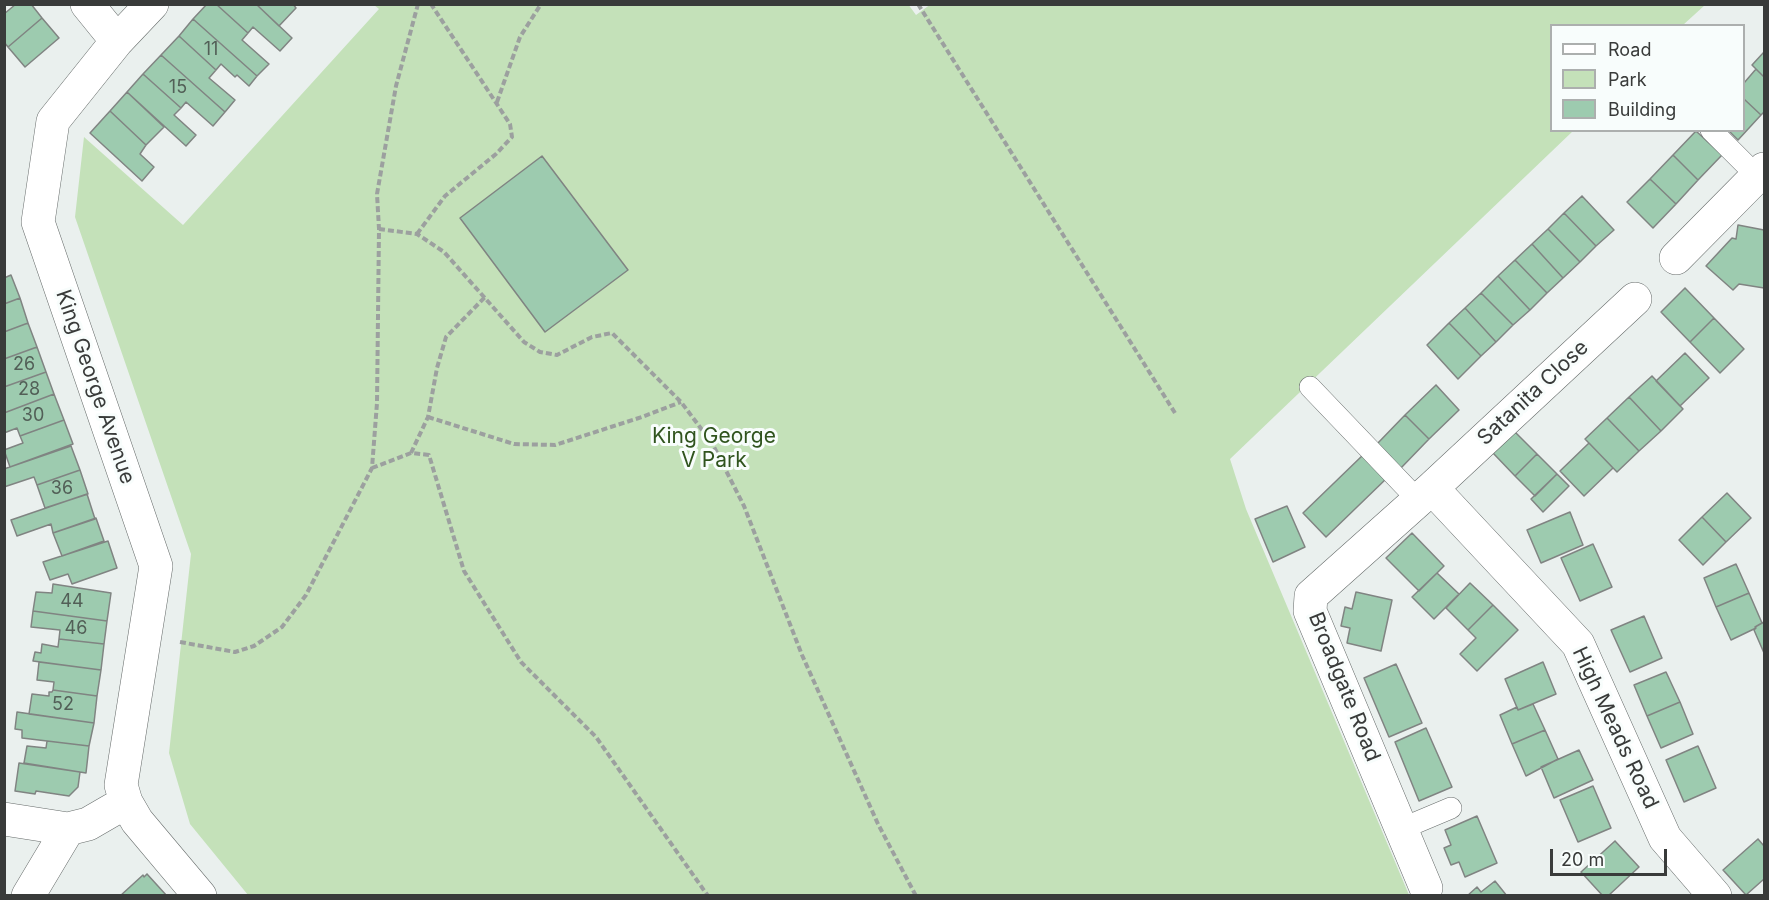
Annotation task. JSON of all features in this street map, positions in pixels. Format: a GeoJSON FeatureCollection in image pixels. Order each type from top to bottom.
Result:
{"type":"FeatureCollection","features":[{"type":"Feature","properties":{"kind":"street"},"geometry":{"type":"LineString","coordinates":[[87,4],[117,41]]}},
{"type":"Feature","properties":{"kind":"street","name":"King George Avenue"},"geometry":{"type":"LineString","coordinates":[[152,4],[117,41],[53,121],[38,222],[156,566],[122,777],[126,802],[137,821],[200,896]]}},
{"type":"Feature","properties":{"kind":"street"},"geometry":{"type":"LineString","coordinates":[[1676,258],[1762,176]]}},
{"type":"Feature","properties":{"kind":"street","name":"Satanita Close"},"geometry":{"type":"LineString","coordinates":[[1425,494],[1635,299]]}},
{"type":"Feature","properties":{"kind":"street","name":"Broadgate Road"},"geometry":{"type":"LineString","coordinates":[[1425,494],[1311,596],[1310,611],[1426,888]]}},
{"type":"Feature","properties":{"kind":"street","name":"High Meads Road"},"geometry":{"type":"LineString","coordinates":[[1425,494],[1578,644],[1665,838],[1715,896]]}},
{"type":"Feature","properties":{"kind":"street"},"geometry":{"type":"LineString","coordinates":[[4,819],[68,829],[88,824],[126,802]]}},
{"type":"Feature","properties":{"kind":"street"},"geometry":{"type":"LineString","coordinates":[[28,896],[68,829]]}},
{"type":"Feature","properties":{"kind":"lane"},"geometry":{"type":"LineString","coordinates":[[1713,132],[1762,176]]}},
{"type":"Feature","properties":{"kind":"lane"},"geometry":{"type":"LineString","coordinates":[[1310,387],[1425,494]]}},
{"type":"Feature","properties":{"kind":"lane"},"geometry":{"type":"LineString","coordinates":[[1401,829],[1451,808]]}},
{"type":"Feature","properties":{"kind":"path"},"geometry":{"type":"LineString","coordinates":[[144,636],[235,652],[254,646],[282,627],[306,595],[372,468],[377,403],[379,229],[377,194],[396,87],[418,4]]}},
{"type":"Feature","properties":{"kind":"path"},"geometry":{"type":"LineString","coordinates":[[417,234],[445,196],[496,154],[512,137],[510,124],[431,4]]}},
{"type":"Feature","properties":{"kind":"path"},"geometry":{"type":"LineString","coordinates":[[497,103],[520,37],[541,4]]}},
{"type":"Feature","properties":{"kind":"path"},"geometry":{"type":"LineString","coordinates":[[918,4],[1175,413]]}},
{"type":"Feature","properties":{"kind":"path"},"geometry":{"type":"LineString","coordinates":[[379,229],[417,234],[444,252],[524,342],[540,352],[557,355],[592,337],[612,333],[681,402],[712,443],[744,506],[802,655],[878,824],[916,896]]}},
{"type":"Feature","properties":{"kind":"path"},"geometry":{"type":"LineString","coordinates":[[411,453],[428,417],[437,368],[446,337],[485,297]]}},
{"type":"Feature","properties":{"kind":"path"},"geometry":{"type":"LineString","coordinates":[[428,417],[514,444],[555,445],[681,402]]}},
{"type":"Feature","properties":{"kind":"path"},"geometry":{"type":"LineString","coordinates":[[372,468],[411,453],[429,455],[465,571],[521,662],[596,737],[708,896]]}},
{"type":"Feature","properties":{"kind":"green space","name":"King George V Park"},"geometry":{"type":"Polygon","coordinates":[[[908,4],[916,15],[931,4],[1705,5],[1684,24],[1550,24],[1550,132],[1572,132],[1230,459],[1246,509],[1409,895],[248,895],[190,824],[169,753],[191,554],[75,217],[84,137],[183,225],[379,9],[374,5],[908,4]]]}},
{"type":"Feature","properties":{"kind":"building"},"geometry":{"type":"Polygon","coordinates":[[[16,4],[31,4],[42,18],[8,47],[4,42],[4,14],[16,4]]]}},
{"type":"Feature","properties":{"kind":"building"},"geometry":{"type":"Polygon","coordinates":[[[207,4],[216,4],[248,33],[242,40],[269,64],[257,76],[193,19],[207,4]]]}},
{"type":"Feature","properties":{"kind":"building"},"geometry":{"type":"Polygon","coordinates":[[[216,4],[256,4],[292,38],[280,51],[253,27],[248,33],[216,4]]]}},
{"type":"Feature","properties":{"kind":"building"},"geometry":{"type":"Polygon","coordinates":[[[256,4],[293,4],[296,8],[279,26],[256,4]]]}},
{"type":"Feature","properties":{"kind":"building"},"geometry":{"type":"Polygon","coordinates":[[[42,18],[59,38],[25,67],[8,47],[42,18]]]}},
{"type":"Feature","properties":{"kind":"building"},"geometry":{"type":"Polygon","coordinates":[[[193,19],[257,76],[249,86],[221,64],[216,70],[179,36],[193,19]]]}},
{"type":"Feature","properties":{"kind":"building"},"geometry":{"type":"Polygon","coordinates":[[[179,36],[216,70],[209,78],[235,100],[225,112],[161,55],[179,36]]]}},
{"type":"Feature","properties":{"kind":"building"},"geometry":{"type":"Polygon","coordinates":[[[1764,52],[1764,77],[1752,65],[1764,52]]]}},
{"type":"Feature","properties":{"kind":"building"},"geometry":{"type":"Polygon","coordinates":[[[161,55],[225,112],[213,126],[186,102],[181,108],[143,74],[161,55]]]}},
{"type":"Feature","properties":{"kind":"building"},"geometry":{"type":"Polygon","coordinates":[[[1756,69],[1764,77],[1764,112],[1761,115],[1745,100],[1745,82],[1756,69]]]}},
{"type":"Feature","properties":{"kind":"building"},"geometry":{"type":"Polygon","coordinates":[[[143,74],[181,108],[174,115],[196,135],[186,146],[127,92],[143,74]]]}},
{"type":"Feature","properties":{"kind":"building"},"geometry":{"type":"Polygon","coordinates":[[[127,92],[164,127],[146,145],[110,111],[127,92]]]}},
{"type":"Feature","properties":{"kind":"building"},"geometry":{"type":"Polygon","coordinates":[[[1745,100],[1761,115],[1738,140],[1730,132],[1745,132],[1745,100]]]}},
{"type":"Feature","properties":{"kind":"building"},"geometry":{"type":"Polygon","coordinates":[[[110,111],[146,145],[140,154],[154,167],[142,181],[90,133],[110,111]]]}},
{"type":"Feature","properties":{"kind":"building"},"geometry":{"type":"Polygon","coordinates":[[[1697,132],[1722,155],[1698,180],[1673,155],[1697,132]]]}},
{"type":"Feature","properties":{"kind":"building"},"geometry":{"type":"Polygon","coordinates":[[[1673,155],[1698,180],[1676,204],[1650,179],[1673,155]]]}},
{"type":"Feature","properties":{"kind":"building"},"geometry":{"type":"Polygon","coordinates":[[[542,156],[628,270],[545,332],[460,218],[542,156]]]}},
{"type":"Feature","properties":{"kind":"building"},"geometry":{"type":"Polygon","coordinates":[[[1650,179],[1676,204],[1653,228],[1627,202],[1650,179]]]}},
{"type":"Feature","properties":{"kind":"building"},"geometry":{"type":"Polygon","coordinates":[[[1582,196],[1614,230],[1596,246],[1564,213],[1582,196]]]}},
{"type":"Feature","properties":{"kind":"building"},"geometry":{"type":"Polygon","coordinates":[[[1564,213],[1596,246],[1580,262],[1548,229],[1564,213]]]}},
{"type":"Feature","properties":{"kind":"building"},"geometry":{"type":"Polygon","coordinates":[[[1738,225],[1764,230],[1764,288],[1739,284],[1733,290],[1706,266],[1732,238],[1736,239],[1738,225]]]}},
{"type":"Feature","properties":{"kind":"building"},"geometry":{"type":"Polygon","coordinates":[[[1548,229],[1580,262],[1563,278],[1532,244],[1548,229]]]}},
{"type":"Feature","properties":{"kind":"building"},"geometry":{"type":"Polygon","coordinates":[[[1532,244],[1563,278],[1547,293],[1515,260],[1532,244]]]}},
{"type":"Feature","properties":{"kind":"building"},"geometry":{"type":"Polygon","coordinates":[[[1515,260],[1547,293],[1530,310],[1498,276],[1515,260]]]}},
{"type":"Feature","properties":{"kind":"building"},"geometry":{"type":"Polygon","coordinates":[[[11,275],[20,298],[4,304],[4,278],[11,275]]]}},
{"type":"Feature","properties":{"kind":"building"},"geometry":{"type":"Polygon","coordinates":[[[1498,276],[1530,310],[1513,325],[1481,293],[1498,276]]]}},
{"type":"Feature","properties":{"kind":"building"},"geometry":{"type":"Polygon","coordinates":[[[1685,288],[1714,318],[1690,342],[1661,312],[1685,288]]]}},
{"type":"Feature","properties":{"kind":"building"},"geometry":{"type":"Polygon","coordinates":[[[1481,293],[1513,325],[1496,342],[1465,308],[1481,293]]]}},
{"type":"Feature","properties":{"kind":"building"},"geometry":{"type":"Polygon","coordinates":[[[20,298],[28,323],[4,332],[4,304],[20,298]]]}},
{"type":"Feature","properties":{"kind":"building"},"geometry":{"type":"Polygon","coordinates":[[[1465,308],[1496,342],[1481,356],[1449,323],[1465,308]]]}},
{"type":"Feature","properties":{"kind":"building"},"geometry":{"type":"Polygon","coordinates":[[[1714,318],[1744,349],[1720,373],[1690,342],[1714,318]]]}},
{"type":"Feature","properties":{"kind":"building"},"geometry":{"type":"Polygon","coordinates":[[[28,323],[37,347],[4,359],[4,332],[28,323]]]}},
{"type":"Feature","properties":{"kind":"building"},"geometry":{"type":"Polygon","coordinates":[[[1449,323],[1481,356],[1458,379],[1427,345],[1449,323]]]}},
{"type":"Feature","properties":{"kind":"building"},"geometry":{"type":"Polygon","coordinates":[[[37,347],[46,372],[4,387],[4,359],[37,347]]]}},
{"type":"Feature","properties":{"kind":"building"},"geometry":{"type":"Polygon","coordinates":[[[1685,353],[1709,378],[1680,406],[1656,381],[1685,353]]]}},
{"type":"Feature","properties":{"kind":"building"},"geometry":{"type":"Polygon","coordinates":[[[46,372],[54,394],[4,413],[4,387],[46,372]]]}},
{"type":"Feature","properties":{"kind":"building"},"geometry":{"type":"Polygon","coordinates":[[[1652,376],[1683,409],[1661,431],[1629,397],[1652,376]]]}},
{"type":"Feature","properties":{"kind":"building"},"geometry":{"type":"Polygon","coordinates":[[[1436,385],[1459,410],[1429,439],[1405,415],[1436,385]]]}},
{"type":"Feature","properties":{"kind":"building"},"geometry":{"type":"Polygon","coordinates":[[[54,394],[64,420],[20,436],[17,428],[4,433],[4,413],[54,394]]]}},
{"type":"Feature","properties":{"kind":"building"},"geometry":{"type":"Polygon","coordinates":[[[1629,397],[1661,431],[1639,451],[1607,418],[1629,397]]]}},
{"type":"Feature","properties":{"kind":"building"},"geometry":{"type":"Polygon","coordinates":[[[1405,415],[1429,439],[1400,469],[1376,445],[1405,415]]]}},
{"type":"Feature","properties":{"kind":"building"},"geometry":{"type":"Polygon","coordinates":[[[1607,418],[1639,451],[1617,472],[1585,439],[1607,418]]]}},
{"type":"Feature","properties":{"kind":"building"},"geometry":{"type":"Polygon","coordinates":[[[64,420],[73,444],[10,467],[4,450],[23,443],[20,436],[64,420]]]}},
{"type":"Feature","properties":{"kind":"building"},"geometry":{"type":"Polygon","coordinates":[[[1515,432],[1537,454],[1515,476],[1493,453],[1515,432]]]}},
{"type":"Feature","properties":{"kind":"building"},"geometry":{"type":"Polygon","coordinates":[[[1589,443],[1613,468],[1584,496],[1560,471],[1589,443]]]}},
{"type":"Feature","properties":{"kind":"building"},"geometry":{"type":"Polygon","coordinates":[[[71,446],[80,470],[37,485],[34,477],[4,487],[4,469],[71,446]]]}},
{"type":"Feature","properties":{"kind":"building"},"geometry":{"type":"Polygon","coordinates":[[[1364,454],[1387,478],[1326,537],[1303,513],[1364,454]]]}},
{"type":"Feature","properties":{"kind":"building"},"geometry":{"type":"Polygon","coordinates":[[[1537,454],[1557,474],[1535,496],[1515,476],[1537,454]]]}},
{"type":"Feature","properties":{"kind":"building"},"geometry":{"type":"Polygon","coordinates":[[[80,470],[88,494],[45,508],[37,485],[80,470]]]}},
{"type":"Feature","properties":{"kind":"building"},"geometry":{"type":"Polygon","coordinates":[[[1557,474],[1569,486],[1543,512],[1531,499],[1557,474]]]}},
{"type":"Feature","properties":{"kind":"building"},"geometry":{"type":"Polygon","coordinates":[[[1727,493],[1751,518],[1726,542],[1702,517],[1727,493]]]}},
{"type":"Feature","properties":{"kind":"building"},"geometry":{"type":"Polygon","coordinates":[[[87,494],[95,519],[53,533],[51,524],[17,536],[11,520],[87,494]]]}},
{"type":"Feature","properties":{"kind":"building"},"geometry":{"type":"Polygon","coordinates":[[[1287,506],[1305,547],[1273,562],[1255,519],[1287,506]]]}},
{"type":"Feature","properties":{"kind":"building"},"geometry":{"type":"Polygon","coordinates":[[[1570,512],[1583,545],[1541,563],[1527,530],[1570,512]]]}},
{"type":"Feature","properties":{"kind":"building"},"geometry":{"type":"Polygon","coordinates":[[[1702,517],[1726,542],[1703,565],[1679,540],[1702,517]]]}},
{"type":"Feature","properties":{"kind":"building"},"geometry":{"type":"Polygon","coordinates":[[[96,518],[104,541],[62,556],[53,533],[96,518]]]}},
{"type":"Feature","properties":{"kind":"building"},"geometry":{"type":"Polygon","coordinates":[[[1412,533],[1444,566],[1419,591],[1386,558],[1412,533]]]}},
{"type":"Feature","properties":{"kind":"building"},"geometry":{"type":"Polygon","coordinates":[[[108,541],[117,568],[72,584],[68,574],[50,580],[43,562],[108,541]]]}},
{"type":"Feature","properties":{"kind":"building"},"geometry":{"type":"Polygon","coordinates":[[[1593,544],[1612,587],[1580,601],[1561,558],[1593,544]]]}},
{"type":"Feature","properties":{"kind":"building"},"geometry":{"type":"Polygon","coordinates":[[[1736,564],[1749,593],[1716,607],[1704,578],[1736,564]]]}},
{"type":"Feature","properties":{"kind":"building"},"geometry":{"type":"Polygon","coordinates":[[[1437,573],[1459,594],[1434,619],[1412,597],[1437,573]]]}},
{"type":"Feature","properties":{"kind":"building"},"geometry":{"type":"Polygon","coordinates":[[[1470,583],[1493,605],[1468,630],[1446,608],[1470,583]]]}},
{"type":"Feature","properties":{"kind":"building"},"geometry":{"type":"Polygon","coordinates":[[[53,584],[111,593],[107,621],[33,611],[36,592],[52,593],[53,584]]]}},
{"type":"Feature","properties":{"kind":"building"},"geometry":{"type":"Polygon","coordinates":[[[1356,592],[1392,600],[1381,651],[1347,643],[1350,628],[1341,626],[1345,607],[1352,609],[1356,592]]]}},
{"type":"Feature","properties":{"kind":"building"},"geometry":{"type":"Polygon","coordinates":[[[1749,593],[1762,623],[1731,640],[1716,607],[1749,593]]]}},
{"type":"Feature","properties":{"kind":"building"},"geometry":{"type":"Polygon","coordinates":[[[1493,605],[1518,630],[1477,671],[1460,654],[1476,638],[1468,630],[1493,605]]]}},
{"type":"Feature","properties":{"kind":"building"},"geometry":{"type":"Polygon","coordinates":[[[33,611],[107,621],[104,644],[59,639],[60,630],[31,627],[33,611]]]}},
{"type":"Feature","properties":{"kind":"building"},"geometry":{"type":"Polygon","coordinates":[[[1644,616],[1662,658],[1630,672],[1611,630],[1644,616]]]}},
{"type":"Feature","properties":{"kind":"building"},"geometry":{"type":"Polygon","coordinates":[[[1764,622],[1764,653],[1754,630],[1764,622]]]}},
{"type":"Feature","properties":{"kind":"building"},"geometry":{"type":"Polygon","coordinates":[[[59,639],[104,644],[101,670],[33,661],[35,652],[41,653],[42,644],[58,647],[59,639]]]}},
{"type":"Feature","properties":{"kind":"building"},"geometry":{"type":"Polygon","coordinates":[[[39,662],[101,670],[97,696],[53,690],[54,682],[37,680],[39,662]]]}},
{"type":"Feature","properties":{"kind":"building"},"geometry":{"type":"Polygon","coordinates":[[[1543,662],[1556,694],[1518,710],[1505,679],[1543,662]]]}},
{"type":"Feature","properties":{"kind":"building"},"geometry":{"type":"Polygon","coordinates":[[[1396,664],[1422,723],[1389,737],[1364,678],[1396,664]]]}},
{"type":"Feature","properties":{"kind":"building"},"geometry":{"type":"Polygon","coordinates":[[[1666,672],[1680,702],[1647,716],[1634,685],[1666,672]]]}},
{"type":"Feature","properties":{"kind":"building"},"geometry":{"type":"Polygon","coordinates":[[[53,690],[97,696],[94,723],[29,714],[32,694],[49,696],[49,692],[53,690]]]}},
{"type":"Feature","properties":{"kind":"building"},"geometry":{"type":"Polygon","coordinates":[[[1680,702],[1693,734],[1661,748],[1647,716],[1680,702]]]}},
{"type":"Feature","properties":{"kind":"building"},"geometry":{"type":"Polygon","coordinates":[[[1533,704],[1545,730],[1512,744],[1500,715],[1517,707],[1518,710],[1533,704]]]}},
{"type":"Feature","properties":{"kind":"building"},"geometry":{"type":"Polygon","coordinates":[[[17,712],[94,723],[89,746],[22,738],[22,730],[15,729],[17,712]]]}},
{"type":"Feature","properties":{"kind":"building"},"geometry":{"type":"Polygon","coordinates":[[[1426,728],[1452,787],[1419,801],[1395,742],[1426,728]]]}},
{"type":"Feature","properties":{"kind":"building"},"geometry":{"type":"Polygon","coordinates":[[[1545,730],[1558,759],[1526,776],[1512,744],[1545,730]]]}},
{"type":"Feature","properties":{"kind":"building"},"geometry":{"type":"Polygon","coordinates":[[[47,741],[89,746],[86,773],[24,763],[27,746],[46,748],[47,741]]]}},
{"type":"Feature","properties":{"kind":"building"},"geometry":{"type":"Polygon","coordinates":[[[1698,746],[1716,788],[1684,802],[1666,760],[1698,746]]]}},
{"type":"Feature","properties":{"kind":"building"},"geometry":{"type":"Polygon","coordinates":[[[1579,750],[1593,780],[1554,798],[1541,767],[1579,750]]]}},
{"type":"Feature","properties":{"kind":"building"},"geometry":{"type":"Polygon","coordinates":[[[19,763],[80,772],[78,787],[69,796],[36,791],[35,794],[15,791],[19,763]]]}},
{"type":"Feature","properties":{"kind":"building"},"geometry":{"type":"Polygon","coordinates":[[[1593,786],[1611,828],[1578,842],[1560,800],[1593,786]]]}},
{"type":"Feature","properties":{"kind":"building"},"geometry":{"type":"Polygon","coordinates":[[[1477,816],[1497,863],[1465,877],[1459,862],[1451,865],[1444,848],[1451,845],[1445,830],[1477,816]]]}},
{"type":"Feature","properties":{"kind":"building"},"geometry":{"type":"Polygon","coordinates":[[[1758,839],[1764,846],[1764,879],[1746,895],[1723,870],[1758,839]]]}},
{"type":"Feature","properties":{"kind":"building"},"geometry":{"type":"Polygon","coordinates":[[[1615,841],[1639,867],[1608,896],[1603,896],[1581,872],[1615,841]]]}},
{"type":"Feature","properties":{"kind":"building"},"geometry":{"type":"Polygon","coordinates":[[[147,874],[167,896],[120,896],[143,875],[144,877],[147,874]]]}},
{"type":"Feature","properties":{"kind":"building"},"geometry":{"type":"Polygon","coordinates":[[[1495,881],[1507,896],[1467,896],[1477,887],[1481,892],[1495,881]]]}}]}
